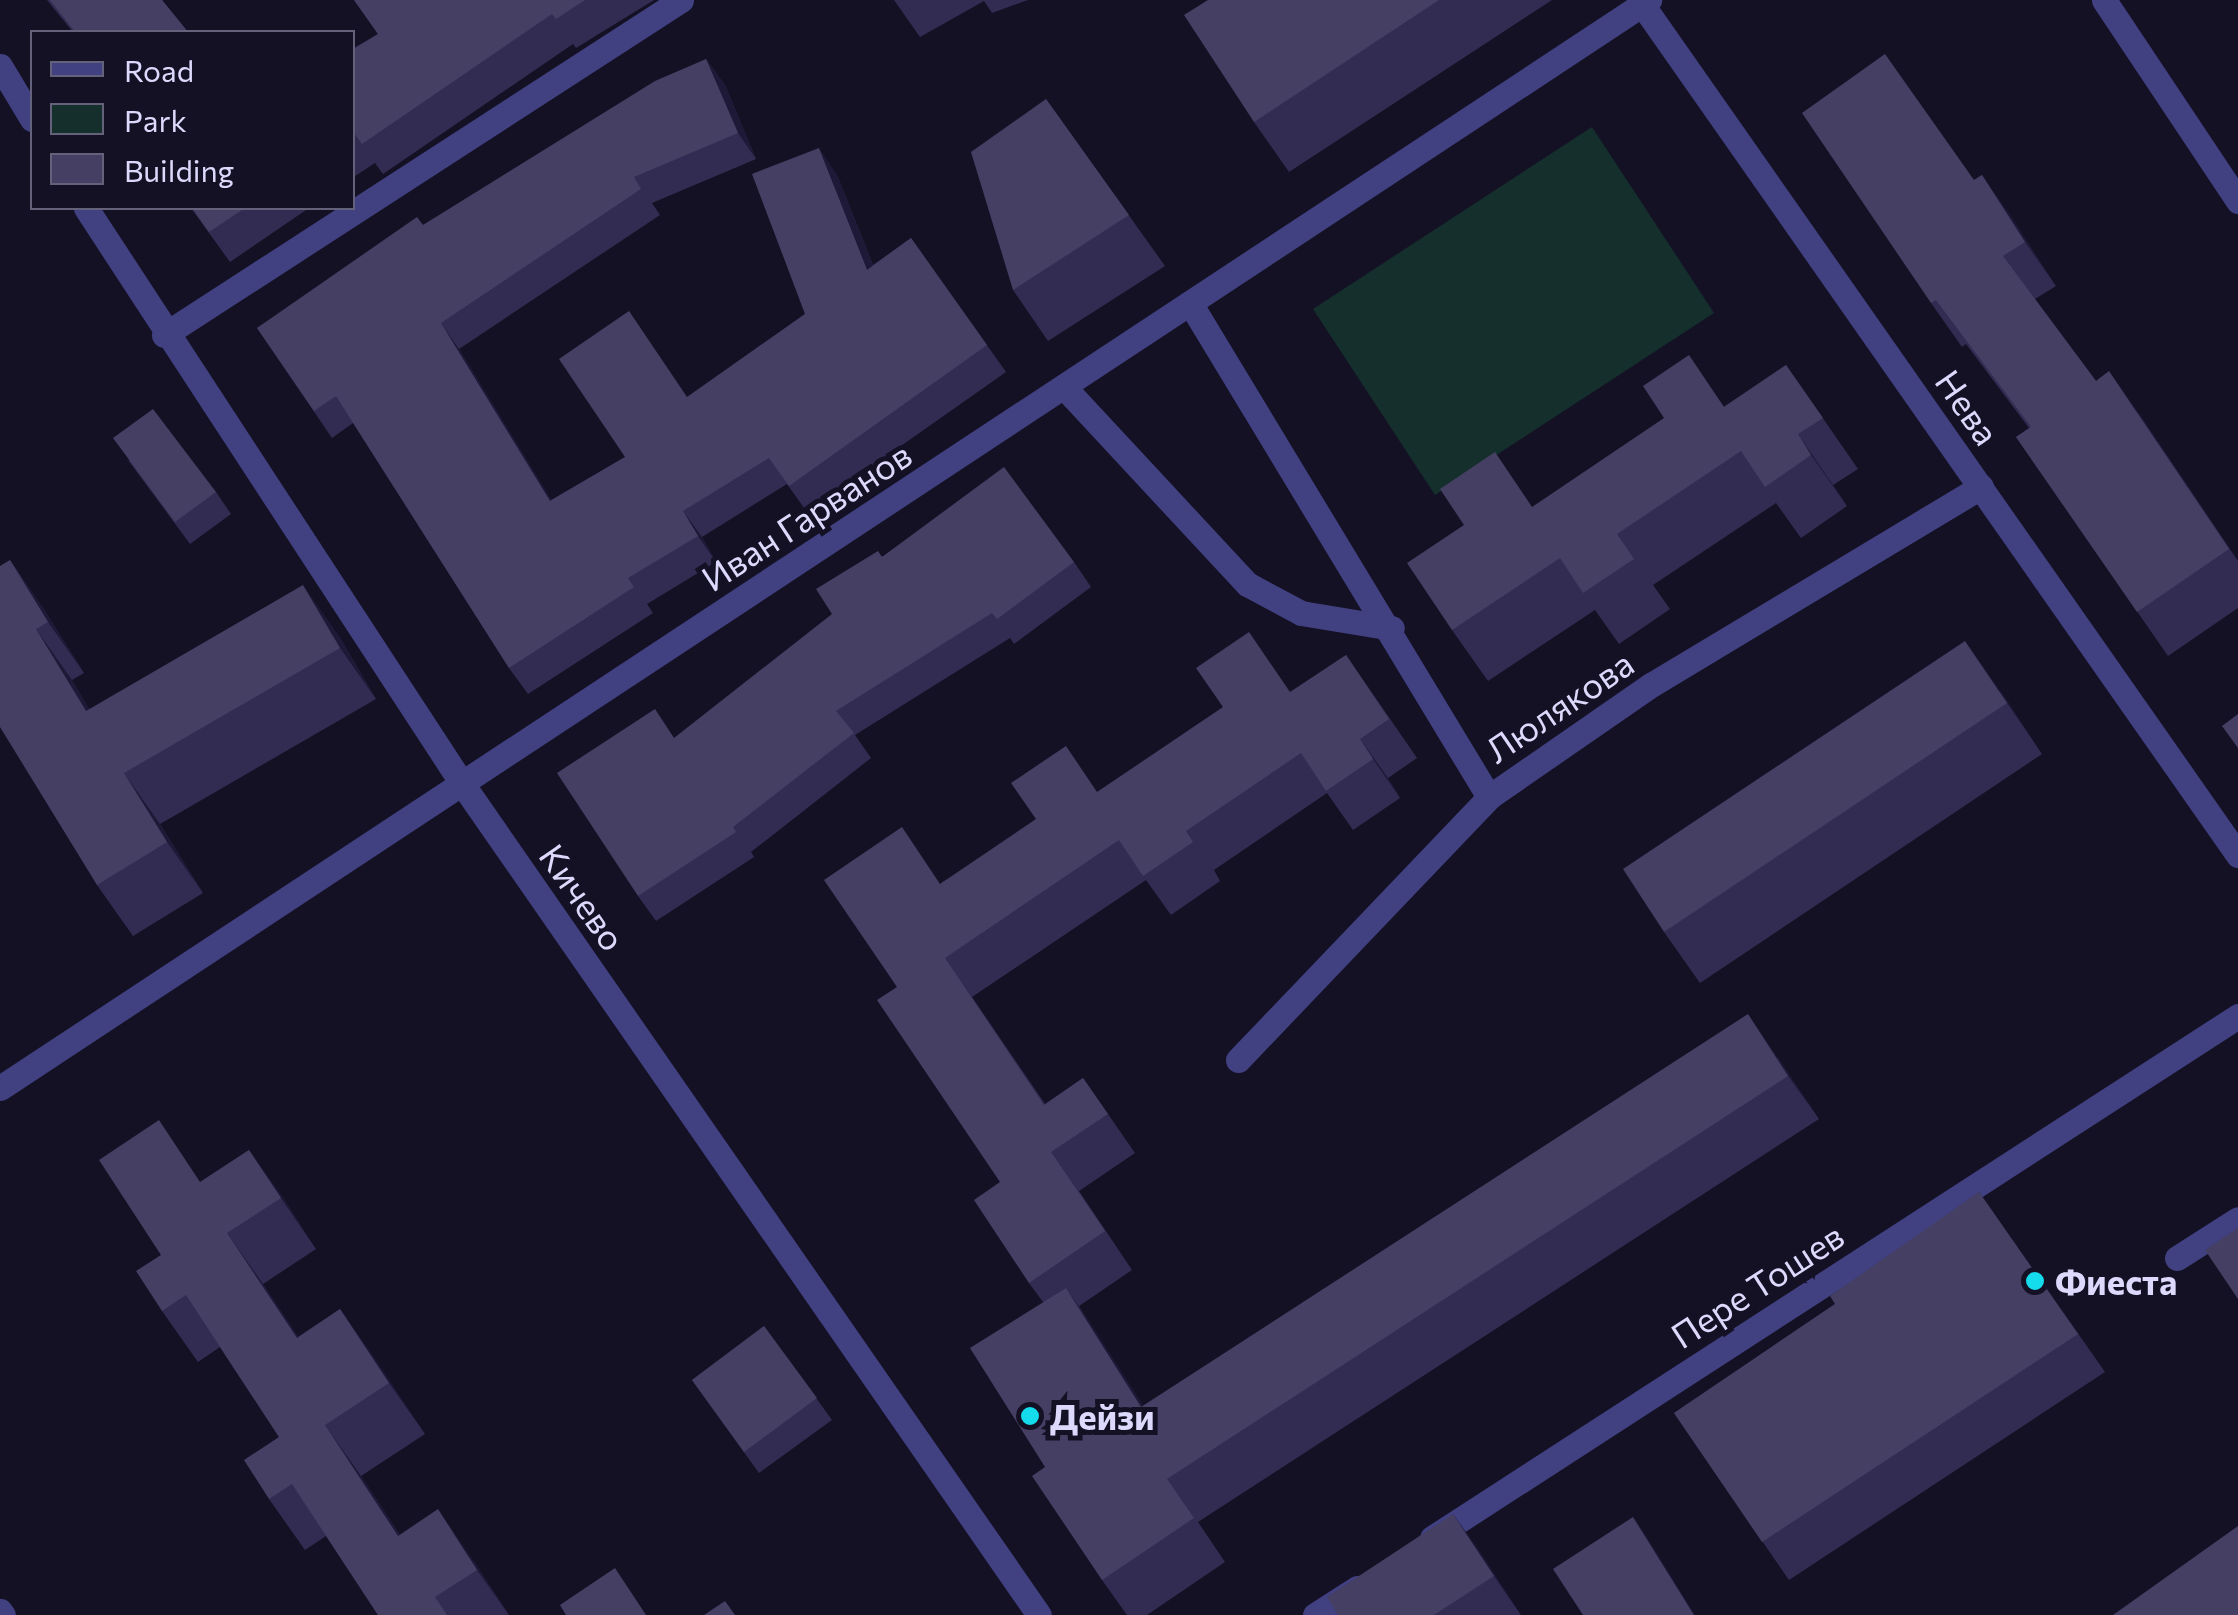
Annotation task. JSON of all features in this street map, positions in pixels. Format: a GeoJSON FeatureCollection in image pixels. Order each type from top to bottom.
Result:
{"type":"FeatureCollection","features":[{"type":"Feature","properties":{"kind":"street"},"geometry":{"type":"LineString","coordinates":[[164,336],[681,0]]}},
{"type":"Feature","properties":{"kind":"street"},"geometry":{"type":"LineString","coordinates":[[2104,0],[2238,201]]}},
{"type":"Feature","properties":{"kind":"street","name":"Иван Гарванов"},"geometry":{"type":"LineString","coordinates":[[0,1088],[1643,2]]}},
{"type":"Feature","properties":{"kind":"street","name":"Нева"},"geometry":{"type":"LineString","coordinates":[[1643,2],[2238,855]]}},
{"type":"Feature","properties":{"kind":"street"},"geometry":{"type":"LineString","coordinates":[[0,66],[30,116]]}},
{"type":"Feature","properties":{"kind":"street","name":"Кичево"},"geometry":{"type":"LineString","coordinates":[[87,210],[164,336],[463,784],[1039,1615]]}},
{"type":"Feature","properties":{"kind":"street"},"geometry":{"type":"LineString","coordinates":[[1190,303],[1392,628],[1489,797]]}},
{"type":"Feature","properties":{"kind":"street"},"geometry":{"type":"LineString","coordinates":[[1064,387],[1247,584],[1301,613],[1392,628]]}},
{"type":"Feature","properties":{"kind":"street","name":"Люлякова"},"geometry":{"type":"LineString","coordinates":[[1238,1060],[1489,797],[1651,685],[1981,487]]}},
{"type":"Feature","properties":{"kind":"street","name":"Пере Тошев"},"geometry":{"type":"LineString","coordinates":[[1413,1551],[2238,1016]]}},
{"type":"Feature","properties":{"kind":"street"},"geometry":{"type":"LineString","coordinates":[[2177,1258],[2238,1218]]}},
{"type":"Feature","properties":{"kind":"street"},"geometry":{"type":"LineString","coordinates":[[1315,1615],[1380,1572]]}},
{"type":"Feature","properties":{"kind":"green space"},"geometry":{"type":"Polygon","coordinates":[[[1592,127],[1714,313],[1435,495],[1313,309],[1592,127]]]}},
{"type":"Feature","properties":{"kind":"building"},"geometry":{"type":"Polygon","coordinates":[[[50,0],[162,0],[186,30],[73,30],[50,0]]]}},
{"type":"Feature","properties":{"kind":"building"},"geometry":{"type":"Polygon","coordinates":[[[354,0],[585,0],[556,19],[552,14],[362,144],[355,134],[355,48],[378,34],[354,0]]]}},
{"type":"Feature","properties":{"kind":"building"},"geometry":{"type":"Polygon","coordinates":[[[1208,0],[1439,0],[1254,122],[1184,15],[1208,0]]]}},
{"type":"Feature","properties":{"kind":"building"},"geometry":{"type":"Polygon","coordinates":[[[1885,54],[1974,180],[1982,175],[2025,242],[2003,256],[2096,381],[2109,371],[2229,549],[2137,612],[2016,437],[2031,427],[1936,300],[1931,303],[1802,113],[1885,54]]]}},
{"type":"Feature","properties":{"kind":"building"},"geometry":{"type":"Polygon","coordinates":[[[706,59],[738,133],[634,177],[641,189],[441,323],[550,501],[625,457],[559,359],[629,311],[687,397],[805,314],[752,174],[819,148],[867,270],[911,238],[987,345],[789,486],[769,458],[683,511],[698,536],[628,578],[634,587],[509,668],[336,396],[314,411],[257,328],[417,217],[423,225],[655,81],[706,59]]]}},
{"type":"Feature","properties":{"kind":"building"},"geometry":{"type":"Polygon","coordinates":[[[1046,99],[1129,215],[1013,290],[971,152],[1046,99]]]}},
{"type":"Feature","properties":{"kind":"building"},"geometry":{"type":"Polygon","coordinates":[[[193,210],[242,210],[209,232],[193,210]]]}},
{"type":"Feature","properties":{"kind":"building"},"geometry":{"type":"Polygon","coordinates":[[[1689,355],[1724,407],[1786,365],[1823,418],[1798,434],[1811,455],[1765,487],[1741,451],[1617,534],[1634,559],[1583,593],[1560,558],[1452,630],[1407,563],[1464,525],[1440,489],[1495,452],[1532,507],[1664,418],[1643,386],[1689,355]]]}},
{"type":"Feature","properties":{"kind":"building"},"geometry":{"type":"Polygon","coordinates":[[[153,409],[216,492],[175,522],[113,438],[153,409]]]}},
{"type":"Feature","properties":{"kind":"building"},"geometry":{"type":"Polygon","coordinates":[[[1004,467],[1074,562],[997,619],[992,613],[836,711],[854,733],[733,827],[736,832],[638,896],[557,773],[655,709],[674,738],[832,614],[816,589],[878,551],[882,557],[1004,467]]]}},
{"type":"Feature","properties":{"kind":"building"},"geometry":{"type":"Polygon","coordinates":[[[10,560],[48,622],[36,629],[86,711],[303,585],[340,648],[124,773],[167,842],[97,885],[0,727],[0,566],[10,560]]]}},
{"type":"Feature","properties":{"kind":"building"},"geometry":{"type":"Polygon","coordinates":[[[1249,632],[1290,692],[1346,655],[1389,719],[1360,739],[1373,759],[1326,791],[1301,753],[1186,831],[1193,842],[1143,876],[1119,840],[945,958],[1044,1105],[1083,1078],[1108,1114],[1051,1152],[1105,1231],[1029,1283],[974,1200],[1000,1182],[877,1000],[897,987],[824,880],[902,827],[940,884],[1036,819],[1011,783],[1066,746],[1097,792],[1223,707],[1196,668],[1249,632]]]}},
{"type":"Feature","properties":{"kind":"building"},"geometry":{"type":"Polygon","coordinates":[[[1965,641],[2007,703],[1664,932],[1623,869],[1965,641]]]}},
{"type":"Feature","properties":{"kind":"building"},"geometry":{"type":"Polygon","coordinates":[[[2238,714],[2238,748],[2222,726],[2238,714]]]}},
{"type":"Feature","properties":{"kind":"building"},"geometry":{"type":"Polygon","coordinates":[[[1748,1014],[1788,1076],[1167,1479],[1194,1518],[1102,1580],[1032,1476],[1045,1467],[970,1348],[1066,1288],[1141,1407],[1748,1014]]]}},
{"type":"Feature","properties":{"kind":"building"},"geometry":{"type":"Polygon","coordinates":[[[159,1120],[200,1182],[249,1150],[281,1198],[227,1233],[297,1338],[340,1309],[389,1383],[325,1425],[398,1536],[438,1509],[477,1570],[435,1597],[447,1615],[378,1615],[292,1484],[269,1499],[244,1460],[279,1437],[186,1295],[162,1311],[136,1271],[161,1255],[99,1160],[159,1120]]]}},
{"type":"Feature","properties":{"kind":"building"},"geometry":{"type":"Polygon","coordinates":[[[1979,1192],[2078,1334],[1762,1542],[1674,1413],[1835,1304],[1830,1296],[1979,1192]]]}},
{"type":"Feature","properties":{"kind":"building"},"geometry":{"type":"Polygon","coordinates":[[[2238,1228],[2238,1299],[2205,1250],[2238,1228]]]}},
{"type":"Feature","properties":{"kind":"building"},"geometry":{"type":"Polygon","coordinates":[[[764,1326],[817,1398],[744,1452],[692,1380],[764,1326]]]}},
{"type":"Feature","properties":{"kind":"building"},"geometry":{"type":"Polygon","coordinates":[[[1453,1514],[1494,1576],[1434,1615],[1338,1615],[1327,1597],[1453,1514]]]}},
{"type":"Feature","properties":{"kind":"building"},"geometry":{"type":"Polygon","coordinates":[[[1633,1517],[1694,1615],[1583,1615],[1553,1569],[1633,1517]]]}},
{"type":"Feature","properties":{"kind":"building"},"geometry":{"type":"Polygon","coordinates":[[[2238,1526],[2238,1615],[2113,1615],[2238,1526]]]}},
{"type":"Feature","properties":{"kind":"building"},"geometry":{"type":"Polygon","coordinates":[[[615,1568],[646,1615],[566,1615],[560,1605],[615,1568]]]}},
{"type":"Feature","properties":{"kind":"building"},"geometry":{"type":"Polygon","coordinates":[[[725,1601],[735,1615],[704,1615],[725,1601]]]}},
{"type":"Feature","properties":{"kind":"place","name":"Фиеста"},"geometry":{"type":"Point","coordinates":[2035,1281]}},
{"type":"Feature","properties":{"kind":"place","name":"Дейзи"},"geometry":{"type":"Point","coordinates":[1030,1416]}}]}
